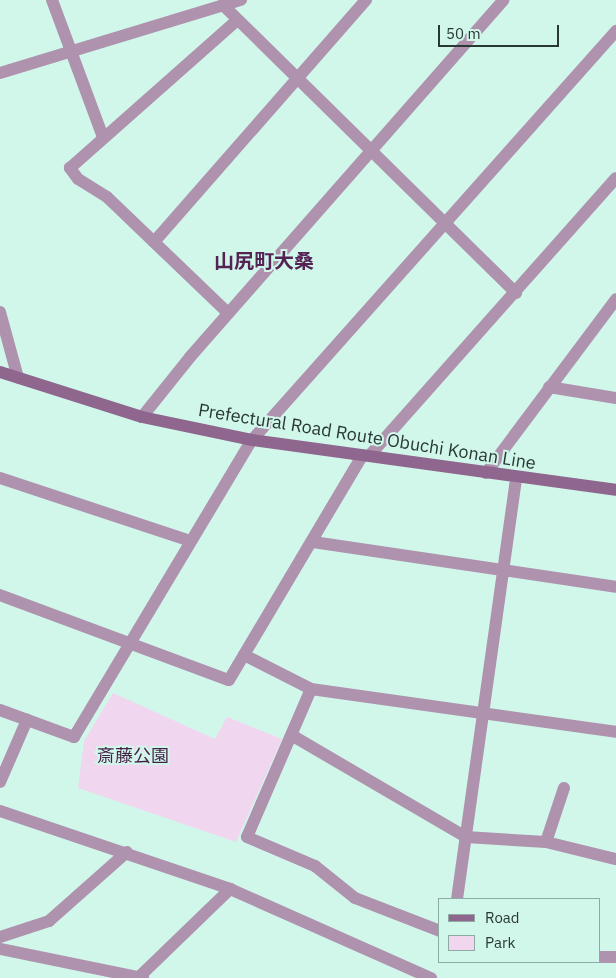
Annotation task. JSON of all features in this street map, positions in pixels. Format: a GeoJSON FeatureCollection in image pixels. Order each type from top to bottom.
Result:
{"type":"FeatureCollection","features":[{"type":"Feature","properties":{"kind":"main road","name":"Prefectural Road Route Obuchi Konan Line"},"geometry":{"type":"LineString","coordinates":[[0,372],[142,417],[252,440],[516,478],[616,490]]}},
{"type":"Feature","properties":{"kind":"street"},"geometry":{"type":"LineString","coordinates":[[52,0],[103,137]]}},
{"type":"Feature","properties":{"kind":"street"},"geometry":{"type":"LineString","coordinates":[[154,242],[366,0]]}},
{"type":"Feature","properties":{"kind":"street"},"geometry":{"type":"LineString","coordinates":[[142,417],[228,313],[504,0]]}},
{"type":"Feature","properties":{"kind":"street"},"geometry":{"type":"LineString","coordinates":[[0,73],[232,2],[237,20],[368,152],[516,293]]}},
{"type":"Feature","properties":{"kind":"street"},"geometry":{"type":"LineString","coordinates":[[228,313],[107,197],[78,179],[70,168],[237,20]]}},
{"type":"Feature","properties":{"kind":"street"},"geometry":{"type":"LineString","coordinates":[[0,710],[74,737],[131,645],[252,440],[616,31]]}},
{"type":"Feature","properties":{"kind":"street"},"geometry":{"type":"LineString","coordinates":[[0,595],[229,680],[366,456],[516,293],[616,178]]}},
{"type":"Feature","properties":{"kind":"street"},"geometry":{"type":"LineString","coordinates":[[486,473],[616,299]]}},
{"type":"Feature","properties":{"kind":"street"},"geometry":{"type":"LineString","coordinates":[[0,312],[18,378]]}},
{"type":"Feature","properties":{"kind":"street"},"geometry":{"type":"LineString","coordinates":[[548,388],[616,398]]}},
{"type":"Feature","properties":{"kind":"street"},"geometry":{"type":"LineString","coordinates":[[0,478],[191,541]]}},
{"type":"Feature","properties":{"kind":"street"},"geometry":{"type":"LineString","coordinates":[[457,898],[516,478]]}},
{"type":"Feature","properties":{"kind":"street"},"geometry":{"type":"LineString","coordinates":[[313,542],[616,587]]}},
{"type":"Feature","properties":{"kind":"street"},"geometry":{"type":"LineString","coordinates":[[244,655],[311,689],[484,715],[616,732]]}},
{"type":"Feature","properties":{"kind":"street"},"geometry":{"type":"LineString","coordinates":[[311,689],[293,736],[247,837],[315,866],[355,898],[438,930]]}},
{"type":"Feature","properties":{"kind":"street"},"geometry":{"type":"LineString","coordinates":[[0,782],[27,720]]}},
{"type":"Feature","properties":{"kind":"street"},"geometry":{"type":"LineString","coordinates":[[293,736],[466,837],[546,842],[616,860]]}},
{"type":"Feature","properties":{"kind":"street"},"geometry":{"type":"LineString","coordinates":[[546,842],[564,788]]}},
{"type":"Feature","properties":{"kind":"street"},"geometry":{"type":"LineString","coordinates":[[0,811],[230,888],[430,978]]}},
{"type":"Feature","properties":{"kind":"street"},"geometry":{"type":"LineString","coordinates":[[0,937],[49,921],[127,852]]}},
{"type":"Feature","properties":{"kind":"street"},"geometry":{"type":"LineString","coordinates":[[0,949],[141,978],[230,888]]}},
{"type":"Feature","properties":{"kind":"street"},"geometry":{"type":"LineString","coordinates":[[601,957],[616,957]]}},
{"type":"Feature","properties":{"kind":"green space","name":"斎藤公園"},"geometry":{"type":"Polygon","coordinates":[[[113,693],[215,739],[227,717],[282,739],[236,842],[78,788],[84,741],[113,693]]]}},
{"type":"Feature","properties":{"kind":"district","name":"山尻町大桑"},"geometry":{"type":"Point","coordinates":[264,260]}}]}
